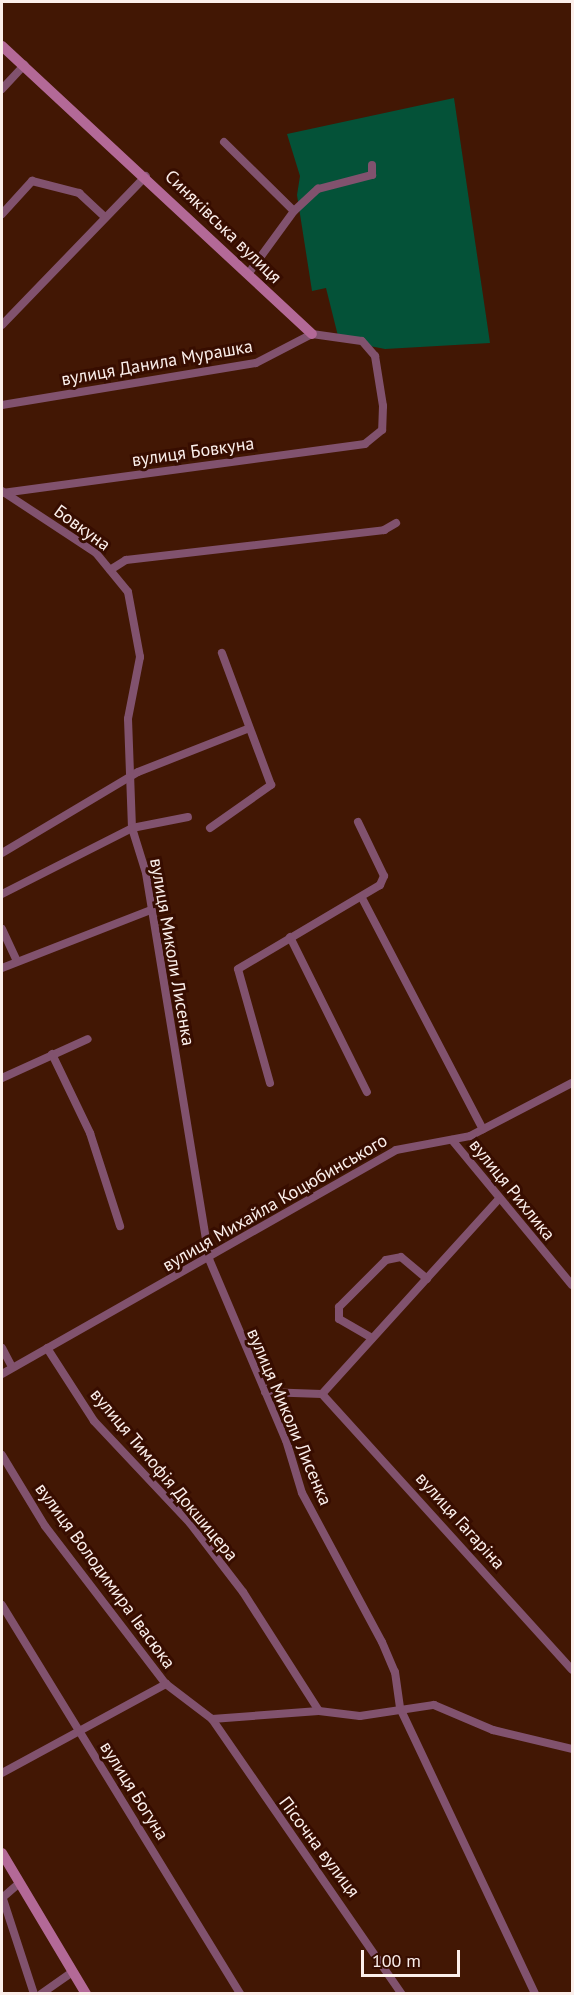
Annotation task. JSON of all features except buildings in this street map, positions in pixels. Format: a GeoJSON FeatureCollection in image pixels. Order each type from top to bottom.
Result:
{"type":"FeatureCollection","features":[{"type":"Feature","properties":{"kind":"street","name":"Синяківська вулиця"},"geometry":{"type":"LineString","coordinates":[[2,46],[146,176],[312,334]]}},
{"type":"Feature","properties":{"kind":"street"},"geometry":{"type":"LineString","coordinates":[[2,89],[24,65]]}},
{"type":"Feature","properties":{"kind":"street"},"geometry":{"type":"LineString","coordinates":[[224,142],[294,211]]}},
{"type":"Feature","properties":{"kind":"street"},"geometry":{"type":"LineString","coordinates":[[248,274],[294,211],[318,189],[372,175],[372,165]]}},
{"type":"Feature","properties":{"kind":"street"},"geometry":{"type":"LineString","coordinates":[[2,325],[104,216],[146,176]]}},
{"type":"Feature","properties":{"kind":"street"},"geometry":{"type":"LineString","coordinates":[[2,214],[32,181],[79,194],[104,216]]}},
{"type":"Feature","properties":{"kind":"street","name":"вулиця Данила Мурашка"},"geometry":{"type":"LineString","coordinates":[[2,405],[256,363],[312,334]]}},
{"type":"Feature","properties":{"kind":"street","name":"вулиця Бовкуна"},"geometry":{"type":"LineString","coordinates":[[3,492],[365,444],[382,430],[375,356],[362,341],[312,334]]}},
{"type":"Feature","properties":{"kind":"street","name":"Бовкуна"},"geometry":{"type":"LineString","coordinates":[[3,492],[96,553],[128,592],[140,657],[128,719],[130,778]]}},
{"type":"Feature","properties":{"kind":"street"},"geometry":{"type":"LineString","coordinates":[[110,570],[126,561],[384,530],[396,523]]}},
{"type":"Feature","properties":{"kind":"street"},"geometry":{"type":"LineString","coordinates":[[210,828],[271,785],[247,729],[222,653]]}},
{"type":"Feature","properties":{"kind":"street"},"geometry":{"type":"LineString","coordinates":[[2,853],[130,778],[247,729]]}},
{"type":"Feature","properties":{"kind":"street","name":"вулиця Миколи Лисенка"},"geometry":{"type":"LineString","coordinates":[[130,778],[132,828],[151,910],[208,1259],[265,1392],[302,1493],[391,1662],[400,1708],[535,1994]]}},
{"type":"Feature","properties":{"kind":"street"},"geometry":{"type":"LineString","coordinates":[[2,894],[132,828],[188,817]]}},
{"type":"Feature","properties":{"kind":"street"},"geometry":{"type":"LineString","coordinates":[[270,1083],[238,969],[290,937],[362,898],[380,885],[384,876],[358,822]]}},
{"type":"Feature","properties":{"kind":"street"},"geometry":{"type":"LineString","coordinates":[[362,898],[483,1130]]}},
{"type":"Feature","properties":{"kind":"street"},"geometry":{"type":"LineString","coordinates":[[2,968],[151,910]]}},
{"type":"Feature","properties":{"kind":"street"},"geometry":{"type":"LineString","coordinates":[[2,929],[17,961]]}},
{"type":"Feature","properties":{"kind":"street"},"geometry":{"type":"LineString","coordinates":[[290,937],[367,1092]]}},
{"type":"Feature","properties":{"kind":"street"},"geometry":{"type":"LineString","coordinates":[[2,1078],[88,1039]]}},
{"type":"Feature","properties":{"kind":"street"},"geometry":{"type":"LineString","coordinates":[[52,1054],[90,1133],[120,1226]]}},
{"type":"Feature","properties":{"kind":"street","name":"вулиця Михайла Коцюбинського"},"geometry":{"type":"LineString","coordinates":[[2,1374],[11,1365],[47,1348],[208,1259],[396,1150],[452,1140],[483,1130],[573,1083]]}},
{"type":"Feature","properties":{"kind":"street","name":"вулиця Рихлика"},"geometry":{"type":"LineString","coordinates":[[452,1140],[497,1201],[573,1285]]}},
{"type":"Feature","properties":{"kind":"street"},"geometry":{"type":"LineString","coordinates":[[265,1392],[322,1394],[497,1201]]}},
{"type":"Feature","properties":{"kind":"street"},"geometry":{"type":"LineString","coordinates":[[372,1338],[339,1319],[339,1307],[386,1260],[401,1257],[427,1279]]}},
{"type":"Feature","properties":{"kind":"street"},"geometry":{"type":"LineString","coordinates":[[2,1348],[11,1365]]}},
{"type":"Feature","properties":{"kind":"street","name":"вулиця Тимофія Докшицера"},"geometry":{"type":"LineString","coordinates":[[47,1348],[94,1421],[189,1523],[243,1592],[318,1711]]}},
{"type":"Feature","properties":{"kind":"street","name":"вулиця Гагаріна"},"geometry":{"type":"LineString","coordinates":[[322,1394],[573,1670]]}},
{"type":"Feature","properties":{"kind":"street","name":"вулиця Володимира Івасюка"},"geometry":{"type":"LineString","coordinates":[[2,1455],[45,1526],[165,1684],[212,1719]]}},
{"type":"Feature","properties":{"kind":"street","name":"вулиця Богуна"},"geometry":{"type":"LineString","coordinates":[[2,1605],[240,1994]]}},
{"type":"Feature","properties":{"kind":"street"},"geometry":{"type":"LineString","coordinates":[[2,1773],[165,1684]]}},
{"type":"Feature","properties":{"kind":"street"},"geometry":{"type":"LineString","coordinates":[[212,1719],[318,1711],[360,1716],[400,1708],[406,1713],[434,1705],[493,1730],[573,1749]]}},
{"type":"Feature","properties":{"kind":"street","name":"Пісочна вулиця"},"geometry":{"type":"LineString","coordinates":[[212,1719],[402,1994]]}},
{"type":"Feature","properties":{"kind":"street"},"geometry":{"type":"LineString","coordinates":[[2,1853],[86,1994]]}},
{"type":"Feature","properties":{"kind":"street"},"geometry":{"type":"LineString","coordinates":[[19,1883],[2,1897],[34,1994]]}},
{"type":"Feature","properties":{"kind":"street"},"geometry":{"type":"LineString","coordinates":[[41,1994],[73,1972]]}},
{"type":"Feature","properties":{"kind":"green space"},"geometry":{"type":"Polygon","coordinates":[[[454,98],[490,343],[385,349],[339,340],[326,288],[312,291],[297,195],[300,176],[287,134],[454,98]]]}}]}
